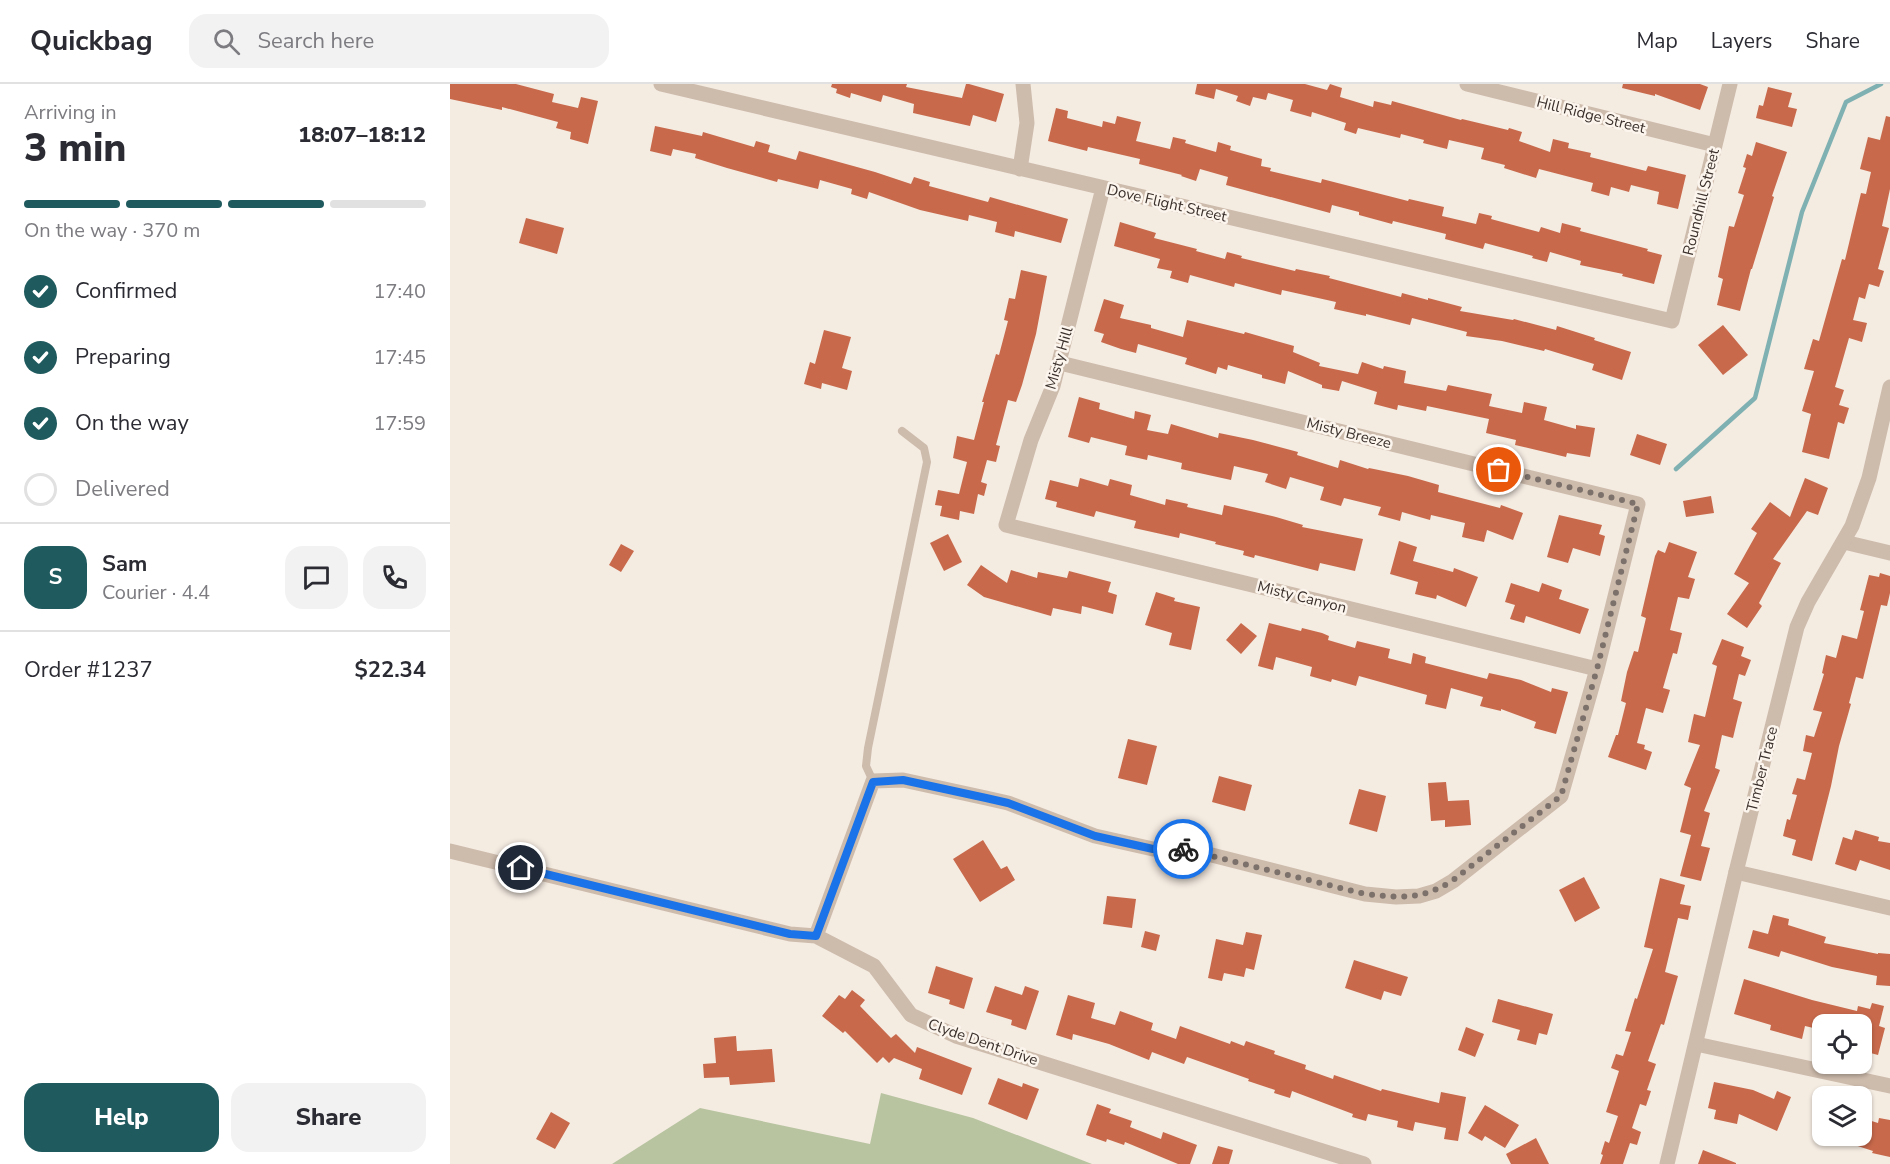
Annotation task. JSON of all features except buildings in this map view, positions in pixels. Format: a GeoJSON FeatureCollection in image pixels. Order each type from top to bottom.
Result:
{"type":"FeatureCollection","features":[{"type":"Feature","properties":{"kind":"street","name":"Dove Flight Street"},"geometry":{"type":"LineString","coordinates":[[661,84],[687,87],[1020,169],[1672,321]]}},
{"type":"Feature","properties":{"kind":"street"},"geometry":{"type":"LineString","coordinates":[[1020,169],[1027,123],[1023,84]]}},
{"type":"Feature","properties":{"kind":"street","name":"Hill Ridge Street"},"geometry":{"type":"LineString","coordinates":[[1467,84],[1715,145]]}},
{"type":"Feature","properties":{"kind":"street","name":"Roundhill Street"},"geometry":{"type":"LineString","coordinates":[[1672,321],[1730,84]]}},
{"type":"Feature","properties":{"kind":"street","name":"Misty Hill"},"geometry":{"type":"LineString","coordinates":[[1006,525],[1031,440],[1060,363],[1103,188]]}},
{"type":"Feature","properties":{"kind":"street","name":"Misty Breeze"},"geometry":{"type":"LineString","coordinates":[[1060,363],[1638,504],[1597,669]]}},
{"type":"Feature","properties":{"kind":"street","name":"Timber Trace"},"geometry":{"type":"LineString","coordinates":[[1667,1164],[1797,627],[1808,602],[1852,526],[1869,478],[1890,387]]}},
{"type":"Feature","properties":{"kind":"street","name":"Misty Canyon"},"geometry":{"type":"LineString","coordinates":[[1006,525],[1597,669]]}},
{"type":"Feature","properties":{"kind":"street"},"geometry":{"type":"LineString","coordinates":[[1844,542],[1890,553]]}},
{"type":"Feature","properties":{"kind":"street"},"geometry":{"type":"LineString","coordinates":[[816,936],[873,782],[903,780],[1008,803],[1095,836],[1153,849],[1188,849],[1365,894],[1396,897],[1419,896],[1436,891],[1561,796],[1597,669]]}},
{"type":"Feature","properties":{"kind":"street","name":"Clyde Dent Drive"},"geometry":{"type":"LineString","coordinates":[[450,851],[790,934],[816,936],[874,966],[911,1015],[956,1036],[1364,1164]]}},
{"type":"Feature","properties":{"kind":"street"},"geometry":{"type":"LineString","coordinates":[[1736,872],[1890,908]]}},
{"type":"Feature","properties":{"kind":"street"},"geometry":{"type":"LineString","coordinates":[[1696,1044],[1890,1086]]}},
{"type":"Feature","properties":{"kind":"lane"},"geometry":{"type":"LineString","coordinates":[[873,782],[866,766],[868,748],[927,462],[924,448],[903,431]]}},
{"type":"Feature","properties":{"kind":"green space"},"geometry":{"type":"Polygon","coordinates":[[[881,1093],[973,1118],[1092,1164],[612,1164],[700,1108],[870,1144],[881,1093]]]}},
{"type":"Feature","properties":{"kind":"waterway"},"geometry":{"type":"LineString","coordinates":[[1676,469],[1755,398],[1802,212],[1846,102],[1881,84]]}},
{"type":"Feature","properties":{"kind":"way so far"},"geometry":{"type":"LineString","coordinates":[[1183,849],[1365,894],[1396,897],[1419,896],[1436,891],[1452,881],[1561,796],[1597,669],[1638,504],[1499,470]]}},
{"type":"Feature","properties":{"kind":"route"},"geometry":{"type":"LineString","coordinates":[[521,868],[790,934],[816,936],[873,782],[903,780],[1008,803],[1095,836],[1153,849],[1183,849]]}}]}
